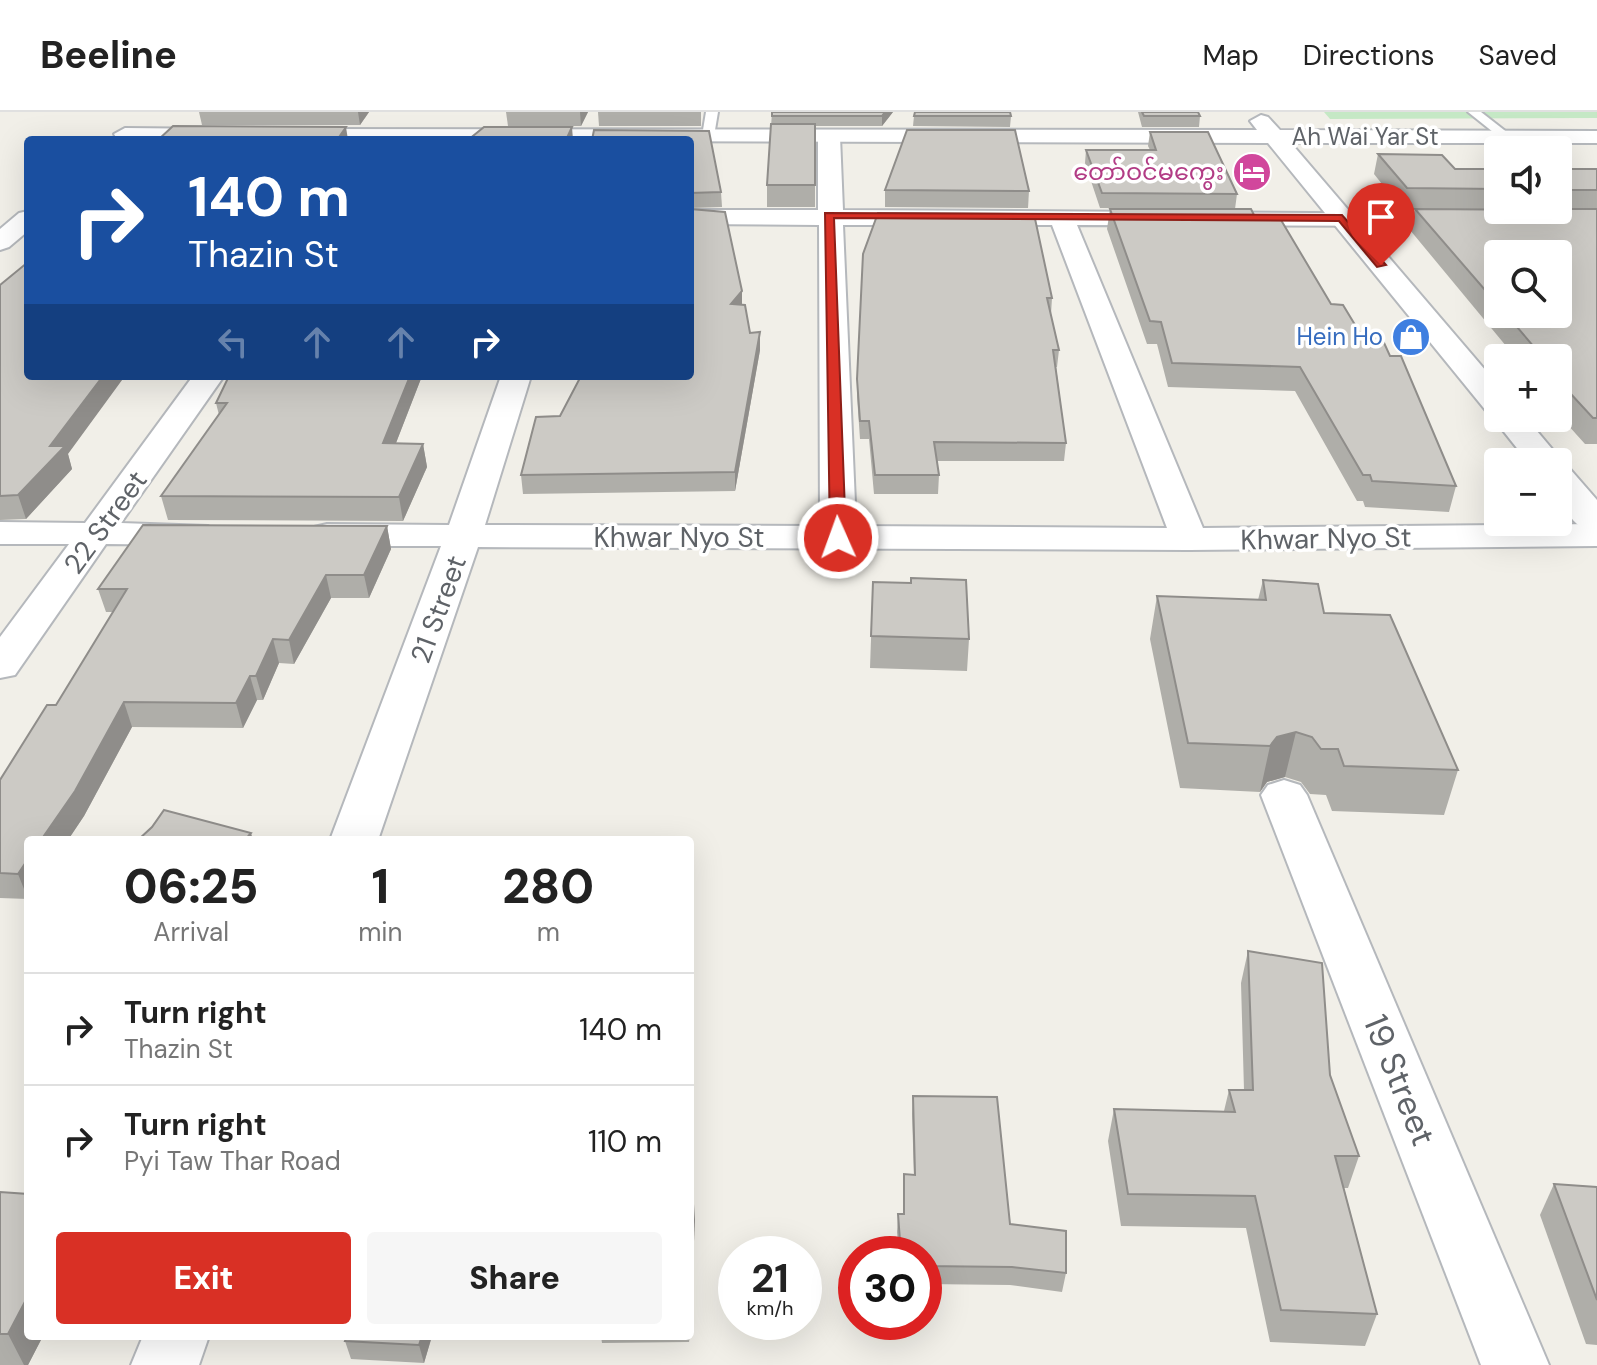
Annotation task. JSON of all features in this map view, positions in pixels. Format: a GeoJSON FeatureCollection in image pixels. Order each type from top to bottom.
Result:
{"type":"FeatureCollection","features":[{"type":"Feature","properties":{"kind":"street"},"geometry":{"type":"LineString","coordinates":[[123,136],[152,112]]}},
{"type":"Feature","properties":{"kind":"street"},"geometry":{"type":"LineString","coordinates":[[1253,112],[1484,388]]}},
{"type":"Feature","properties":{"kind":"street","name":"Ah Wai Yar St"},"geometry":{"type":"LineString","coordinates":[[190,136],[1484,137]]}},
{"type":"Feature","properties":{"kind":"street"},"geometry":{"type":"LineString","coordinates":[[829,136],[838,538]]}},
{"type":"Feature","properties":{"kind":"street","name":"Ah Wai Yar St"},"geometry":{"type":"LineString","coordinates":[[1572,137],[1597,137]]}},
{"type":"Feature","properties":{"kind":"street"},"geometry":{"type":"LineString","coordinates":[[1061,216],[1189,539]]}},
{"type":"Feature","properties":{"kind":"street"},"geometry":{"type":"LineString","coordinates":[[694,217],[1484,219]]}},
{"type":"Feature","properties":{"kind":"street"},"geometry":{"type":"LineString","coordinates":[[0,242],[24,221]]}},
{"type":"Feature","properties":{"kind":"street","name":"22 Street"},"geometry":{"type":"LineString","coordinates":[[0,666],[206,380]]}},
{"type":"Feature","properties":{"kind":"street","name":"21 Street"},"geometry":{"type":"LineString","coordinates":[[355,836],[464,535],[515,380]]}},
{"type":"Feature","properties":{"kind":"street"},"geometry":{"type":"LineString","coordinates":[[1521,432],[1534,448]]}},
{"type":"Feature","properties":{"kind":"street"},"geometry":{"type":"LineString","coordinates":[[1572,493],[1597,523]]}},
{"type":"Feature","properties":{"kind":"street"},"geometry":{"type":"LineString","coordinates":[[0,533],[225,534]]}},
{"type":"Feature","properties":{"kind":"street","name":"Khwar Nyo St"},"geometry":{"type":"LineString","coordinates":[[289,534],[1189,539],[1597,535]]}},
{"type":"Feature","properties":{"kind":"street","name":"19 Street"},"geometry":{"type":"LineString","coordinates":[[1284,795],[1515,1365]]}},
{"type":"Feature","properties":{"kind":"street"},"geometry":{"type":"LineString","coordinates":[[165,1365],[174,1340]]}},
{"type":"Feature","properties":{"kind":"lane"},"geometry":{"type":"LineString","coordinates":[[708,136],[712,112]]}},
{"type":"Feature","properties":{"kind":"lane"},"geometry":{"type":"LineString","coordinates":[[1474,112],[1506,136]]}},
{"type":"Feature","properties":{"kind":"green space"},"geometry":{"type":"Polygon","coordinates":[[[1324,112],[1597,112],[1597,118],[1330,119],[1324,112]]]}},
{"type":"Feature","properties":{"kind":"building"},"geometry":{"type":"Polygon","coordinates":[[[772,112],[885,112],[882,116],[772,116],[772,112]]]}},
{"type":"Feature","properties":{"kind":"building"},"geometry":{"type":"Polygon","coordinates":[[[915,112],[1010,112],[1011,116],[914,116],[915,112]]]}},
{"type":"Feature","properties":{"kind":"building"},"geometry":{"type":"Polygon","coordinates":[[[1142,112],[1198,112],[1200,116],[1144,116],[1142,112]]]}},
{"type":"Feature","properties":{"kind":"building"},"geometry":{"type":"Polygon","coordinates":[[[771,124],[815,124],[815,185],[767,185],[771,124]]]}},
{"type":"Feature","properties":{"kind":"building"},"geometry":{"type":"Polygon","coordinates":[[[173,126],[346,127],[340,136],[162,136],[173,126]]]}},
{"type":"Feature","properties":{"kind":"building"},"geometry":{"type":"Polygon","coordinates":[[[484,127],[572,127],[568,136],[473,136],[484,127]]]}},
{"type":"Feature","properties":{"kind":"building"},"geometry":{"type":"Polygon","coordinates":[[[594,130],[709,131],[721,192],[694,193],[694,136],[593,136],[594,130]]]}},
{"type":"Feature","properties":{"kind":"building"},"geometry":{"type":"Polygon","coordinates":[[[907,130],[1015,130],[1029,191],[885,190],[907,130]]]}},
{"type":"Feature","properties":{"kind":"building"},"geometry":{"type":"Polygon","coordinates":[[[1150,132],[1208,132],[1237,194],[1102,193],[1086,150],[1156,150],[1150,132]]]}},
{"type":"Feature","properties":{"kind":"building"},"geometry":{"type":"Polygon","coordinates":[[[1378,154],[1442,155],[1455,169],[1484,169],[1484,189],[1407,188],[1378,154]]]}},
{"type":"Feature","properties":{"kind":"building"},"geometry":{"type":"Polygon","coordinates":[[[1572,169],[1597,169],[1597,190],[1572,190],[1572,169]]]}},
{"type":"Feature","properties":{"kind":"building"},"geometry":{"type":"Polygon","coordinates":[[[694,209],[725,212],[742,291],[731,304],[745,305],[750,333],[760,332],[735,472],[521,475],[536,417],[560,416],[579,380],[694,380],[694,209]]]}},
{"type":"Feature","properties":{"kind":"building"},"geometry":{"type":"Polygon","coordinates":[[[1110,209],[1251,209],[1254,215],[1278,215],[1331,304],[1343,305],[1360,333],[1380,334],[1390,356],[1401,356],[1456,486],[1372,481],[1370,475],[1363,475],[1300,367],[1172,363],[1161,322],[1150,321],[1110,209]]]}},
{"type":"Feature","properties":{"kind":"building"},"geometry":{"type":"Polygon","coordinates":[[[1415,209],[1484,209],[1484,224],[1572,224],[1572,209],[1597,209],[1597,418],[1593,418],[1572,395],[1572,344],[1532,344],[1518,328],[1572,328],[1572,240],[1484,240],[1484,289],[1415,209]]]}},
{"type":"Feature","properties":{"kind":"building"},"geometry":{"type":"Polygon","coordinates":[[[878,213],[1034,214],[1052,298],[1047,298],[1059,350],[1053,350],[1066,443],[934,442],[939,475],[875,475],[869,421],[860,421],[857,379],[863,254],[878,213]]]}},
{"type":"Feature","properties":{"kind":"building"},"geometry":{"type":"Polygon","coordinates":[[[24,265],[24,380],[100,380],[50,446],[65,446],[18,495],[0,496],[0,285],[24,265]]]}},
{"type":"Feature","properties":{"kind":"building"},"geometry":{"type":"Polygon","coordinates":[[[227,380],[408,380],[383,443],[423,444],[399,497],[161,496],[227,403],[216,403],[227,380]]]}},
{"type":"Feature","properties":{"kind":"building"},"geometry":{"type":"Polygon","coordinates":[[[143,525],[387,526],[364,575],[326,575],[289,640],[273,639],[256,676],[250,676],[236,703],[124,702],[75,791],[44,836],[24,836],[24,865],[18,874],[0,873],[0,780],[47,705],[56,705],[127,589],[98,589],[143,525]]]}},
{"type":"Feature","properties":{"kind":"building"},"geometry":{"type":"Polygon","coordinates":[[[911,578],[966,580],[969,639],[871,636],[873,582],[911,583],[911,578]]]}},
{"type":"Feature","properties":{"kind":"building"},"geometry":{"type":"Polygon","coordinates":[[[1263,580],[1318,584],[1324,613],[1390,615],[1458,770],[1344,766],[1338,749],[1321,749],[1312,737],[1296,732],[1277,737],[1270,746],[1188,743],[1157,596],[1266,600],[1263,580]]]}},
{"type":"Feature","properties":{"kind":"building"},"geometry":{"type":"Polygon","coordinates":[[[164,810],[251,833],[248,836],[142,836],[164,810]]]}},
{"type":"Feature","properties":{"kind":"building"},"geometry":{"type":"Polygon","coordinates":[[[1248,951],[1322,963],[1330,1075],[1359,1156],[1335,1156],[1377,1314],[1281,1310],[1255,1196],[1128,1194],[1114,1109],[1235,1112],[1229,1090],[1253,1090],[1248,951]]]}},
{"type":"Feature","properties":{"kind":"building"},"geometry":{"type":"Polygon","coordinates":[[[913,1096],[997,1097],[1010,1224],[1066,1231],[1066,1273],[1012,1267],[942,1266],[942,1236],[900,1236],[898,1214],[904,1214],[904,1174],[915,1175],[913,1096]]]}},
{"type":"Feature","properties":{"kind":"building"},"geometry":{"type":"Polygon","coordinates":[[[1554,1184],[1597,1187],[1597,1300],[1554,1184]]]}},
{"type":"Feature","properties":{"kind":"building"},"geometry":{"type":"Polygon","coordinates":[[[0,1192],[24,1194],[24,1304],[8,1334],[0,1334],[0,1192]]]}},
{"type":"Feature","properties":{"kind":"building"},"geometry":{"type":"Polygon","coordinates":[[[345,1340],[421,1340],[419,1345],[345,1340]]]}},
{"type":"Feature","properties":{"kind":"place","name":"တော်ဝင်မကွေး"},"geometry":{"type":"Point","coordinates":[1252,172]}},
{"type":"Feature","properties":{"kind":"place","name":"Hein Ho"},"geometry":{"type":"Point","coordinates":[1411,337]}},
{"type":"Feature","properties":{"kind":"route"},"geometry":{"type":"LineString","coordinates":[[838,538],[829,215],[1342,218],[1381,265]]}}]}
